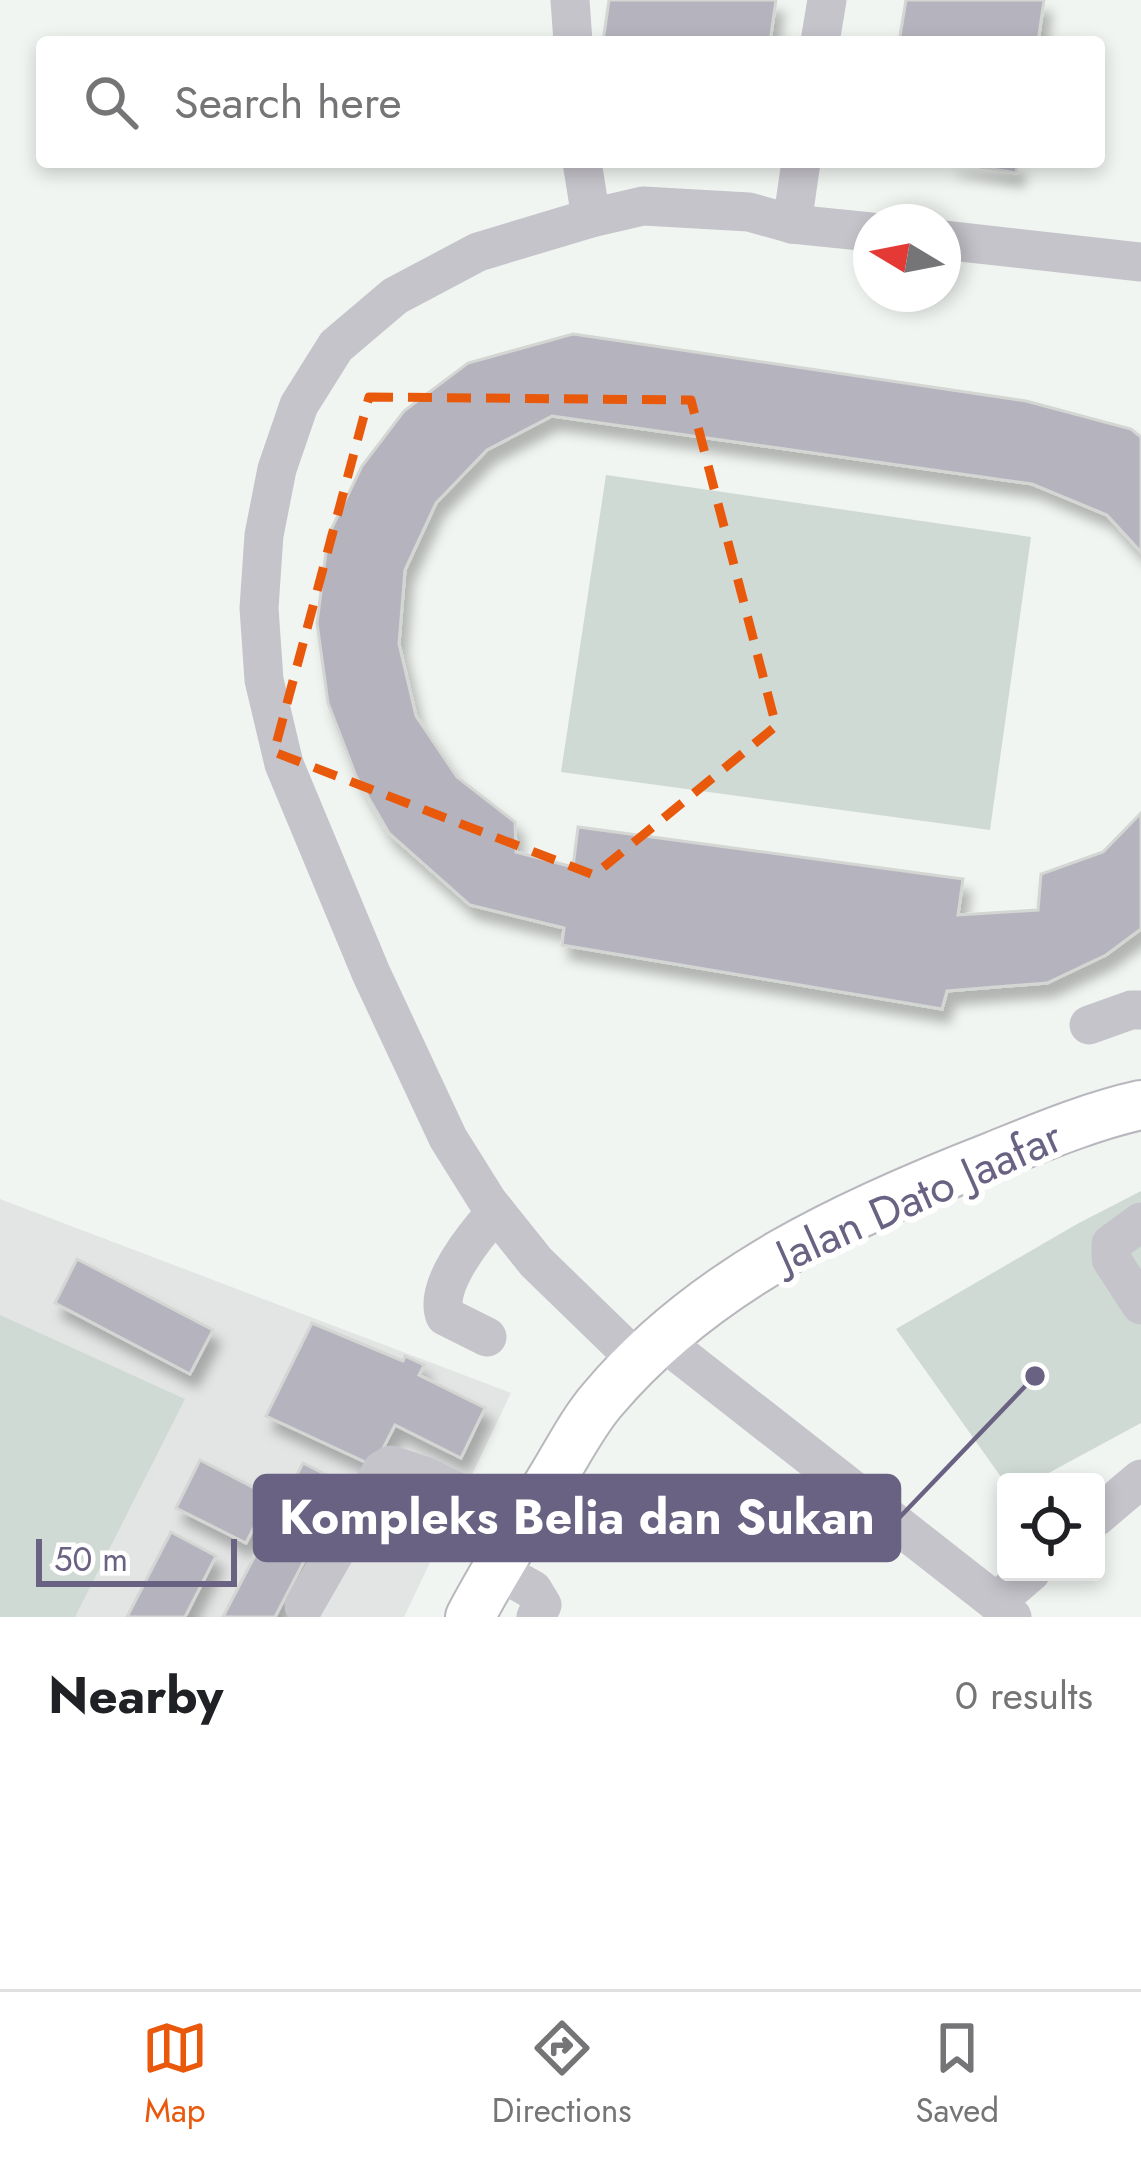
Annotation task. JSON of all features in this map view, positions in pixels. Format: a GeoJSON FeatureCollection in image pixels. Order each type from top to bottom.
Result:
{"type":"FeatureCollection","features":[{"type":"Feature","properties":{"kind":"main road","name":"Jalan Dato Jaafar"},"geometry":{"type":"LineString","coordinates":[[470,1617],[600,1402],[649,1350],[725,1288],[870,1208],[1025,1144],[1141,1106]]}},
{"type":"Feature","properties":{"kind":"main road","name":"Jalan Dato Jaafar"},"geometry":{"type":"LineString","coordinates":[[435,1617],[467,1552],[547,1436],[600,1402]]}},
{"type":"Feature","properties":{"kind":"street"},"geometry":{"type":"LineString","coordinates":[[570,0],[573,36]]}},
{"type":"Feature","properties":{"kind":"street"},"geometry":{"type":"LineString","coordinates":[[821,36],[826,0]]}},
{"type":"Feature","properties":{"kind":"street"},"geometry":{"type":"LineString","coordinates":[[584,168],[591,218]]}},
{"type":"Feature","properties":{"kind":"street"},"geometry":{"type":"LineString","coordinates":[[792,224],[801,168]]}},
{"type":"Feature","properties":{"kind":"street"},"geometry":{"type":"LineString","coordinates":[[853,230],[792,224],[749,212],[643,206],[478,252],[395,296],[336,346],[299,405],[277,470],[264,535],[259,608],[264,680],[284,764],[370,973],[440,1120],[496,1212],[536,1262],[1004,1609],[1024,1581]]}},
{"type":"Feature","properties":{"kind":"street"},"geometry":{"type":"LineString","coordinates":[[961,242],[1141,262]]}},
{"type":"Feature","properties":{"kind":"street"},"geometry":{"type":"LineString","coordinates":[[1089,1025],[1141,1010]]}},
{"type":"Feature","properties":{"kind":"street"},"geometry":{"type":"LineString","coordinates":[[487,1337],[445,1316],[441,1300],[468,1245],[496,1212]]}},
{"type":"Feature","properties":{"kind":"street"},"geometry":{"type":"LineString","coordinates":[[1141,1222],[1111,1244],[1111,1259],[1141,1305]]}},
{"type":"Feature","properties":{"kind":"street"},"geometry":{"type":"LineString","coordinates":[[304,1606],[382,1470],[391,1465],[494,1510]]}},
{"type":"Feature","properties":{"kind":"street"},"geometry":{"type":"LineString","coordinates":[[1105,1509],[1141,1479]]}},
{"type":"Feature","properties":{"kind":"street"},"geometry":{"type":"LineString","coordinates":[[496,1569],[533,1590],[542,1605],[536,1617]]}},
{"type":"Feature","properties":{"kind":"highlighted area"},"geometry":{"type":"Polygon","coordinates":[[[369,397],[691,400],[776,726],[594,875],[274,752],[369,397]]]}},
{"type":"Feature","properties":{"kind":"shaded area"},"geometry":{"type":"Polygon","coordinates":[[[606,475],[1031,537],[990,830],[561,772],[606,475]]]}},
{"type":"Feature","properties":{"kind":"shaded area"},"geometry":{"type":"Polygon","coordinates":[[[1141,1191],[1141,1423],[1049,1473],[998,1473],[896,1329],[1141,1191]]]}},
{"type":"Feature","properties":{"kind":"shaded area"},"geometry":{"type":"Polygon","coordinates":[[[0,1199],[511,1393],[404,1617],[0,1617],[0,1199]]]}},
{"type":"Feature","properties":{"kind":"shaded area"},"geometry":{"type":"Polygon","coordinates":[[[0,1315],[185,1399],[75,1617],[0,1617],[0,1315]]]}},
{"type":"Feature","properties":{"kind":"building"},"geometry":{"type":"Polygon","coordinates":[[[609,0],[776,0],[771,36],[604,36],[609,0]]]}},
{"type":"Feature","properties":{"kind":"building"},"geometry":{"type":"Polygon","coordinates":[[[906,0],[1044,0],[1039,36],[900,36],[906,0]]]}},
{"type":"Feature","properties":{"kind":"building"},"geometry":{"type":"Polygon","coordinates":[[[573,334],[1026,401],[1131,429],[1141,437],[1141,552],[1107,515],[1032,484],[552,416],[487,450],[436,503],[405,570],[399,644],[416,716],[457,777],[515,822],[516,852],[573,867],[578,827],[963,879],[958,915],[1038,910],[1041,874],[1103,852],[1141,813],[1141,929],[1106,955],[1047,983],[947,991],[942,1009],[562,945],[564,928],[470,905],[389,833],[356,776],[328,703],[317,623],[328,536],[362,466],[404,411],[468,363],[573,334]]]}},
{"type":"Feature","properties":{"kind":"building"},"geometry":{"type":"Polygon","coordinates":[[[77,1259],[213,1330],[190,1374],[55,1303],[77,1259]]]}},
{"type":"Feature","properties":{"kind":"building"},"geometry":{"type":"Polygon","coordinates":[[[312,1323],[403,1361],[405,1356],[424,1365],[419,1375],[485,1408],[461,1458],[395,1425],[374,1466],[266,1416],[312,1323]]]}},
{"type":"Feature","properties":{"kind":"building"},"geometry":{"type":"Polygon","coordinates":[[[200,1460],[270,1496],[246,1543],[176,1508],[200,1460]]]}},
{"type":"Feature","properties":{"kind":"building"},"geometry":{"type":"Polygon","coordinates":[[[303,1463],[344,1484],[275,1617],[223,1617],[303,1463]]]}},
{"type":"Feature","properties":{"kind":"building"},"geometry":{"type":"Polygon","coordinates":[[[171,1532],[216,1556],[185,1617],[127,1617],[171,1532]]]}},
{"type":"Feature","properties":{"kind":"place","name":"Kompleks Belia dan Sukan"},"geometry":{"type":"Point","coordinates":[1035,1376]}}]}
